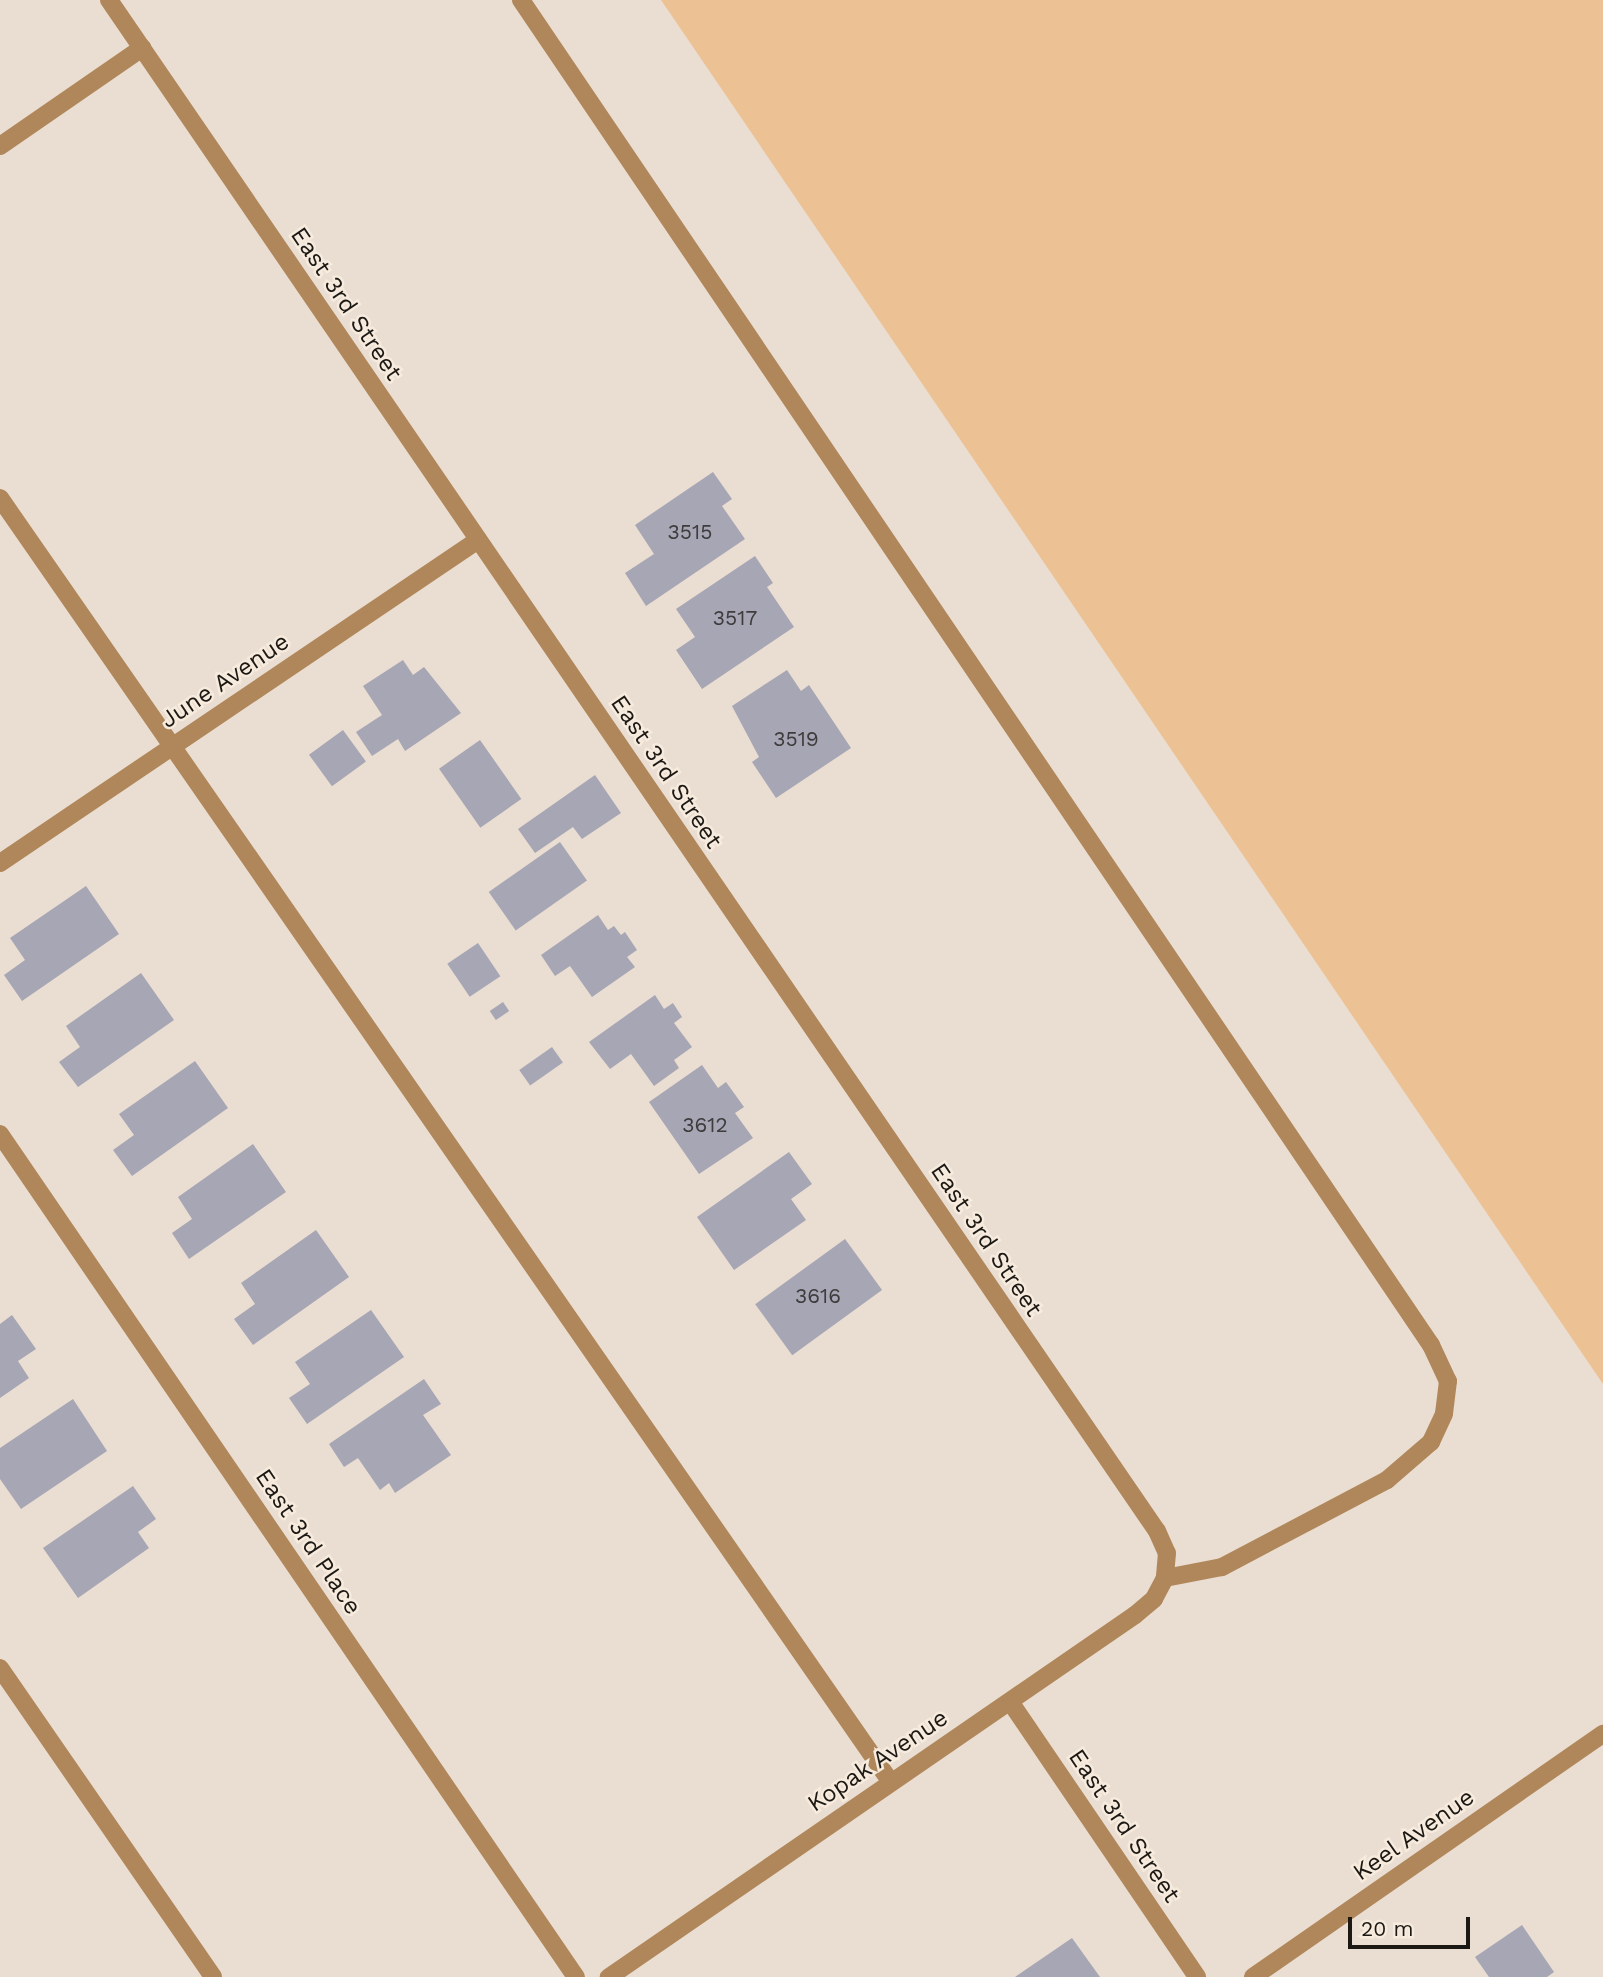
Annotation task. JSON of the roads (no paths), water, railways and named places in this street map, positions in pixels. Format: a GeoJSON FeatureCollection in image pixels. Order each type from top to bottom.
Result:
{"type":"FeatureCollection","features":[{"type":"Feature","properties":{"kind":"street","name":"East 3rd Street"},"geometry":{"type":"LineString","coordinates":[[109,0],[1157,1531],[1167,1553],[1166,1578]]}},
{"type":"Feature","properties":{"kind":"street"},"geometry":{"type":"LineString","coordinates":[[521,0],[1431,1345],[1448,1381],[1444,1414],[1431,1442],[1387,1480],[1222,1567],[1166,1578]]}},
{"type":"Feature","properties":{"kind":"street"},"geometry":{"type":"LineString","coordinates":[[0,146],[142,48]]}},
{"type":"Feature","properties":{"kind":"street"},"geometry":{"type":"LineString","coordinates":[[0,498],[890,1781]]}},
{"type":"Feature","properties":{"kind":"street","name":"June Avenue"},"geometry":{"type":"LineString","coordinates":[[0,863],[478,540]]}},
{"type":"Feature","properties":{"kind":"street","name":"East 3rd Place"},"geometry":{"type":"LineString","coordinates":[[0,1134],[576,1977]]}},
{"type":"Feature","properties":{"kind":"street","name":"Kopak Avenue"},"geometry":{"type":"LineString","coordinates":[[609,1977],[890,1781],[1011,1703],[1135,1615],[1153,1599],[1166,1578]]}},
{"type":"Feature","properties":{"kind":"street"},"geometry":{"type":"LineString","coordinates":[[0,1668],[213,1977]]}},
{"type":"Feature","properties":{"kind":"street","name":"East 3rd Street"},"geometry":{"type":"LineString","coordinates":[[1011,1703],[1197,1977]]}},
{"type":"Feature","properties":{"kind":"street","name":"Keel Avenue"},"geometry":{"type":"LineString","coordinates":[[1253,1977],[1603,1734]]}}]}
